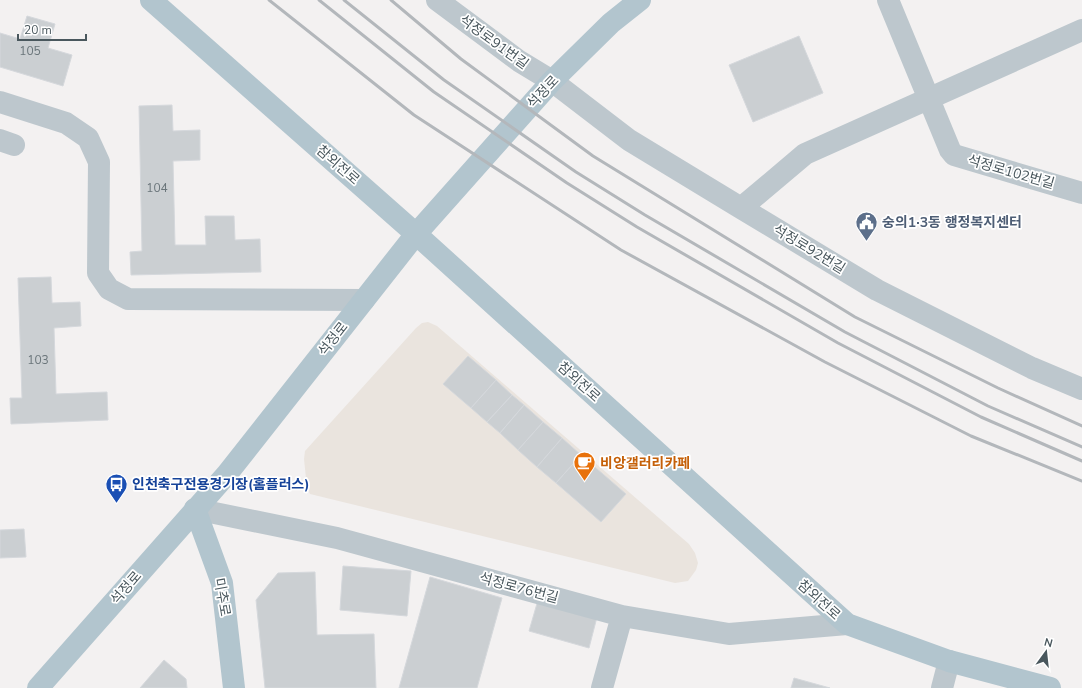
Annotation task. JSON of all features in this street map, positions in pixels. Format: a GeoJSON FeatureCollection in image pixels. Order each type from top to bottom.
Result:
{"type":"FeatureCollection","features":[{"type":"Feature","properties":{"kind":"main road","name":"참외전로"},"geometry":{"type":"LineString","coordinates":[[151,0],[416,234],[847,624],[949,661],[1050,688]]}},
{"type":"Feature","properties":{"kind":"main road","name":"석정로"},"geometry":{"type":"LineString","coordinates":[[38,688],[226,474],[416,234],[552,81],[611,23],[640,0]]}},
{"type":"Feature","properties":{"kind":"main road","name":"미추로"},"geometry":{"type":"LineString","coordinates":[[195,509],[222,583],[234,688]]}},
{"type":"Feature","properties":{"kind":"street","name":"석정로91번길"},"geometry":{"type":"LineString","coordinates":[[437,0],[519,61],[552,81]]}},
{"type":"Feature","properties":{"kind":"street","name":"석정로102번길"},"geometry":{"type":"LineString","coordinates":[[888,0],[950,150],[954,155],[1082,193]]}},
{"type":"Feature","properties":{"kind":"street"},"geometry":{"type":"LineString","coordinates":[[741,208],[805,154],[1082,30]]}},
{"type":"Feature","properties":{"kind":"street","name":"석정로92번길"},"geometry":{"type":"LineString","coordinates":[[552,81],[629,140],[877,290],[1032,368],[1082,389]]}},
{"type":"Feature","properties":{"kind":"street"},"geometry":{"type":"LineString","coordinates":[[0,102],[66,122],[88,138],[99,162],[98,273],[109,289],[128,299],[364,300]]}},
{"type":"Feature","properties":{"kind":"street","name":"석정로76번길"},"geometry":{"type":"LineString","coordinates":[[195,509],[337,538],[622,616],[729,634],[847,624]]}},
{"type":"Feature","properties":{"kind":"street"},"geometry":{"type":"LineString","coordinates":[[602,688],[622,616]]}},
{"type":"Feature","properties":{"kind":"street"},"geometry":{"type":"LineString","coordinates":[[942,688],[949,661]]}},
{"type":"Feature","properties":{"kind":"shaded area"},"geometry":{"type":"Polygon","coordinates":[[[428,322],[437,326],[689,544],[695,553],[698,563],[696,570],[688,581],[675,583],[310,494],[307,488],[304,459],[305,451],[416,328],[422,323],[428,322]]]}},
{"type":"Feature","properties":{"kind":"building"},"geometry":{"type":"Polygon","coordinates":[[[27,16],[55,24],[48,48],[72,55],[63,86],[0,67],[0,33],[20,39],[27,16]]]}},
{"type":"Feature","properties":{"kind":"building"},"geometry":{"type":"Polygon","coordinates":[[[799,36],[823,93],[753,122],[729,65],[799,36]]]}},
{"type":"Feature","properties":{"kind":"building"},"geometry":{"type":"Polygon","coordinates":[[[172,105],[173,131],[200,130],[200,160],[173,161],[175,245],[206,245],[205,216],[234,216],[235,240],[260,239],[261,272],[131,275],[130,252],[142,251],[139,106],[172,105]]]}},
{"type":"Feature","properties":{"kind":"building"},"geometry":{"type":"Polygon","coordinates":[[[51,277],[52,303],[80,302],[81,326],[54,328],[56,394],[107,392],[108,420],[11,424],[10,398],[22,398],[18,278],[51,277]]]}},
{"type":"Feature","properties":{"kind":"building"},"geometry":{"type":"Polygon","coordinates":[[[468,356],[496,380],[471,408],[443,384],[468,356]]]}},
{"type":"Feature","properties":{"kind":"building"},"geometry":{"type":"Polygon","coordinates":[[[496,380],[512,395],[487,422],[471,408],[496,380]]]}},
{"type":"Feature","properties":{"kind":"building"},"geometry":{"type":"Polygon","coordinates":[[[512,395],[524,405],[500,433],[487,422],[512,395]]]}},
{"type":"Feature","properties":{"kind":"building"},"geometry":{"type":"Polygon","coordinates":[[[524,405],[543,422],[518,450],[500,433],[524,405]]]}},
{"type":"Feature","properties":{"kind":"building"},"geometry":{"type":"Polygon","coordinates":[[[543,422],[562,438],[537,467],[518,450],[543,422]]]}},
{"type":"Feature","properties":{"kind":"building"},"geometry":{"type":"Polygon","coordinates":[[[562,438],[581,455],[556,483],[537,467],[562,438]]]}},
{"type":"Feature","properties":{"kind":"building"},"geometry":{"type":"Polygon","coordinates":[[[581,455],[626,494],[601,522],[556,483],[581,455]]]}},
{"type":"Feature","properties":{"kind":"building"},"geometry":{"type":"Polygon","coordinates":[[[24,529],[26,557],[0,558],[0,530],[24,529]]]}},
{"type":"Feature","properties":{"kind":"building"},"geometry":{"type":"Polygon","coordinates":[[[343,566],[411,571],[407,616],[340,610],[343,566]]]}},
{"type":"Feature","properties":{"kind":"building"},"geometry":{"type":"Polygon","coordinates":[[[315,572],[317,635],[374,634],[376,688],[265,688],[256,600],[278,573],[315,572]]]}},
{"type":"Feature","properties":{"kind":"building"},"geometry":{"type":"Polygon","coordinates":[[[430,577],[502,598],[477,688],[399,688],[430,577]]]}},
{"type":"Feature","properties":{"kind":"building"},"geometry":{"type":"Polygon","coordinates":[[[538,600],[597,617],[589,648],[529,631],[538,600]]]}},
{"type":"Feature","properties":{"kind":"building"},"geometry":{"type":"Polygon","coordinates":[[[164,660],[186,679],[187,688],[140,688],[164,660]]]}},
{"type":"Feature","properties":{"kind":"building"},"geometry":{"type":"Polygon","coordinates":[[[794,678],[830,688],[791,688],[794,678]]]}},
{"type":"Feature","properties":{"kind":"railway"},"geometry":{"type":"LineString","coordinates":[[269,0],[414,115],[621,250],[825,362],[971,436],[1082,481]]}},
{"type":"Feature","properties":{"kind":"railway"},"geometry":{"type":"LineString","coordinates":[[319,0],[434,92],[567,183],[637,227],[838,343],[981,417],[1082,461]]}},
{"type":"Feature","properties":{"kind":"railway"},"geometry":{"type":"LineString","coordinates":[[344,0],[444,80],[576,172],[645,215],[845,332],[988,406],[1082,447]]}},
{"type":"Feature","properties":{"kind":"railway"},"geometry":{"type":"LineString","coordinates":[[391,0],[461,59],[593,156],[855,317],[998,388],[1082,426]]}},
{"type":"Feature","properties":{"kind":"place","name":"숭의1·3동 행정복지센터"},"geometry":{"type":"Point","coordinates":[867,242]}},
{"type":"Feature","properties":{"kind":"place","name":"비앙갤러리카페"},"geometry":{"type":"Point","coordinates":[584,482]}},
{"type":"Feature","properties":{"kind":"place","name":"인천축구전용경기장(홈플러스)"},"geometry":{"type":"Point","coordinates":[116,504]}}]}
